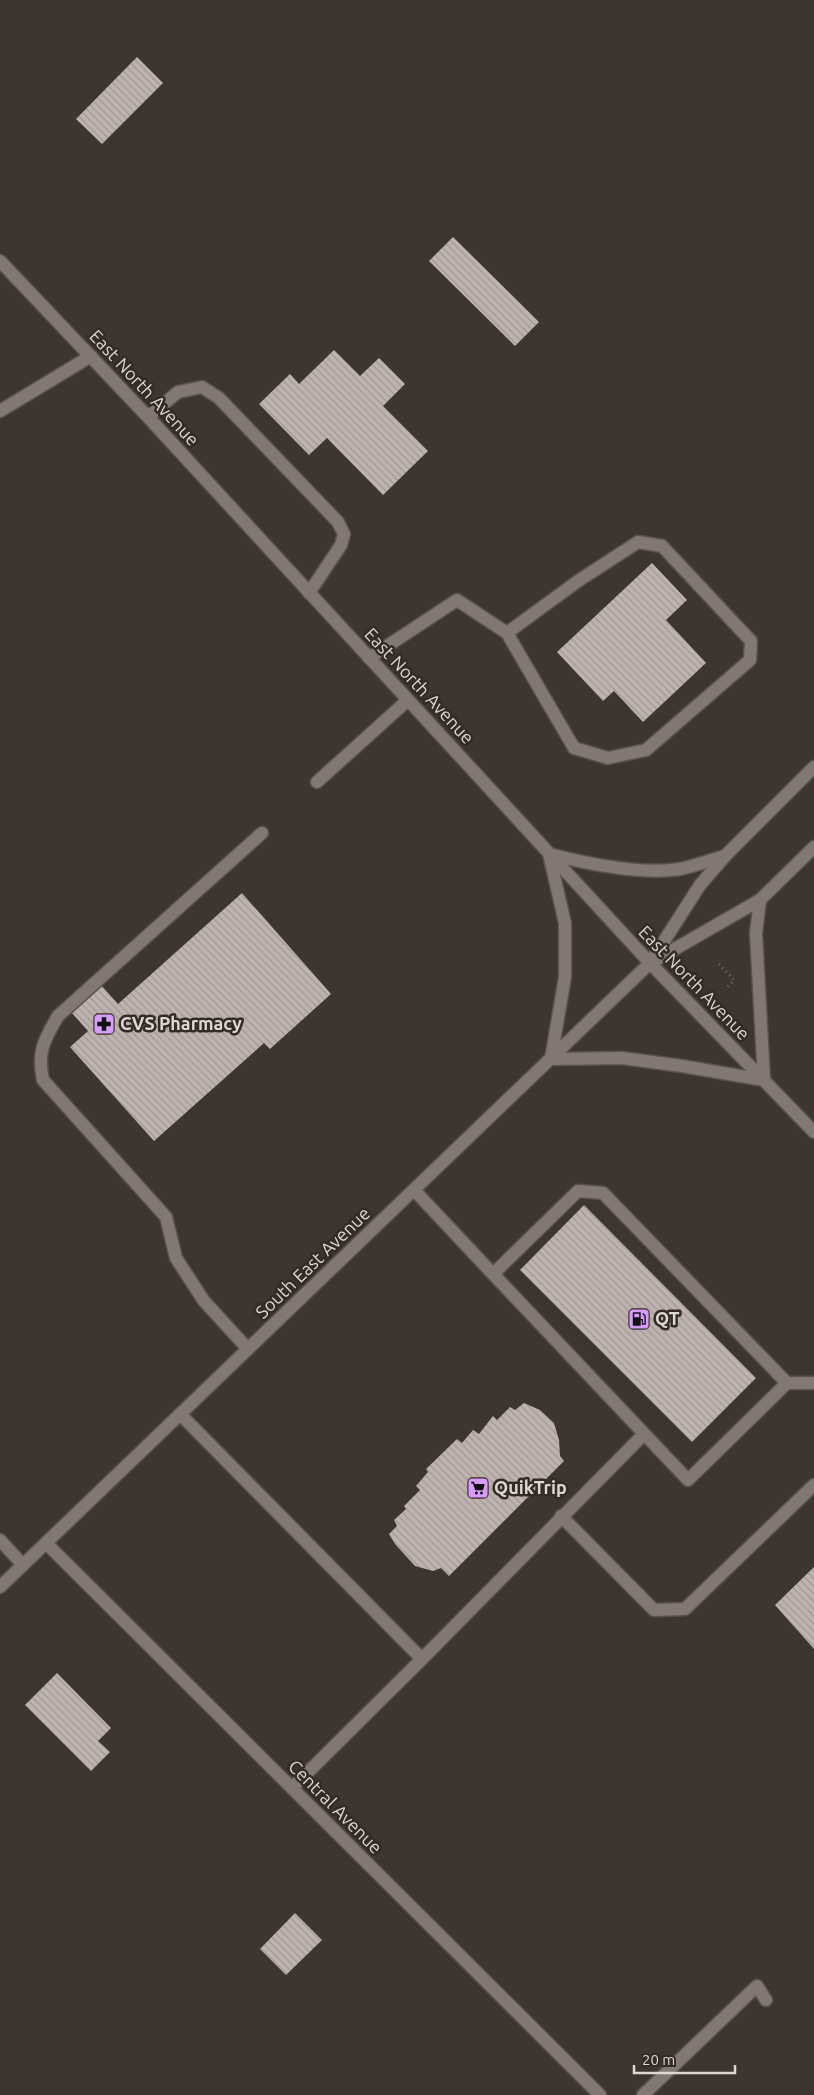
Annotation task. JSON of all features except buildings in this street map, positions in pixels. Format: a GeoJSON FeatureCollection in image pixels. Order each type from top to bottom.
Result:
{"type":"FeatureCollection","features":[{"type":"Feature","properties":{"kind":"main road","name":"East North Avenue"},"geometry":{"type":"LineString","coordinates":[[0,261],[148,417],[650,963],[814,1132]]}},
{"type":"Feature","properties":{"kind":"main road"},"geometry":{"type":"LineString","coordinates":[[0,412],[91,356]]}},
{"type":"Feature","properties":{"kind":"main road"},"geometry":{"type":"LineString","coordinates":[[148,417],[178,392],[202,387],[218,398],[338,522],[344,534],[341,546],[309,593]]}},
{"type":"Feature","properties":{"kind":"main road"},"geometry":{"type":"LineString","coordinates":[[369,658],[457,600],[507,633],[574,748],[608,758],[646,750],[750,660],[751,641],[662,546],[638,542],[578,581],[507,633]]}},
{"type":"Feature","properties":{"kind":"main road"},"geometry":{"type":"LineString","coordinates":[[317,782],[408,700]]}},
{"type":"Feature","properties":{"kind":"main road"},"geometry":{"type":"LineString","coordinates":[[650,963],[700,885],[725,856],[814,767]]}},
{"type":"Feature","properties":{"kind":"main road"},"geometry":{"type":"LineString","coordinates":[[248,1349],[204,1301],[176,1258],[166,1217],[43,1080],[39,1063],[42,1045],[58,1016],[262,833]]}},
{"type":"Feature","properties":{"kind":"main road"},"geometry":{"type":"LineString","coordinates":[[650,963],[760,900],[814,846]]}},
{"type":"Feature","properties":{"kind":"main road"},"geometry":{"type":"LineString","coordinates":[[725,856],[680,869],[648,869],[591,865],[549,854],[566,923],[565,977],[551,1058],[622,1058],[764,1080],[756,933],[760,900]]}},
{"type":"Feature","properties":{"kind":"main road","name":"South East Avenue"},"geometry":{"type":"LineString","coordinates":[[0,1587],[650,963]]}},
{"type":"Feature","properties":{"kind":"main road"},"geometry":{"type":"LineString","coordinates":[[414,1190],[688,1480],[787,1383],[814,1383]]}},
{"type":"Feature","properties":{"kind":"main road"},"geometry":{"type":"LineString","coordinates":[[492,1274],[578,1191],[603,1193],[787,1383]]}},
{"type":"Feature","properties":{"kind":"main road"},"geometry":{"type":"LineString","coordinates":[[180,1414],[422,1658]]}},
{"type":"Feature","properties":{"kind":"main road"},"geometry":{"type":"LineString","coordinates":[[292,1788],[644,1434]]}},
{"type":"Feature","properties":{"kind":"main road"},"geometry":{"type":"LineString","coordinates":[[561,1516],[654,1610],[686,1609],[814,1486]]}},
{"type":"Feature","properties":{"kind":"main road"},"geometry":{"type":"LineString","coordinates":[[0,1540],[23,1565]]}},
{"type":"Feature","properties":{"kind":"main road","name":"Central Avenue"},"geometry":{"type":"LineString","coordinates":[[46,1543],[600,2095]]}},
{"type":"Feature","properties":{"kind":"main road"},"geometry":{"type":"LineString","coordinates":[[643,2095],[757,1986],[766,2000]]}},
{"type":"Feature","properties":{"kind":"path"},"geometry":{"type":"LineString","coordinates":[[718,964],[734,980],[725,989]]}},
{"type":"Feature","properties":{"kind":"place","name":"CVS Pharmacy"},"geometry":{"type":"Point","coordinates":[104,1024]}},
{"type":"Feature","properties":{"kind":"place","name":"QT"},"geometry":{"type":"Point","coordinates":[639,1319]}},
{"type":"Feature","properties":{"kind":"place","name":"QuikTrip"},"geometry":{"type":"Point","coordinates":[478,1488]}}]}
